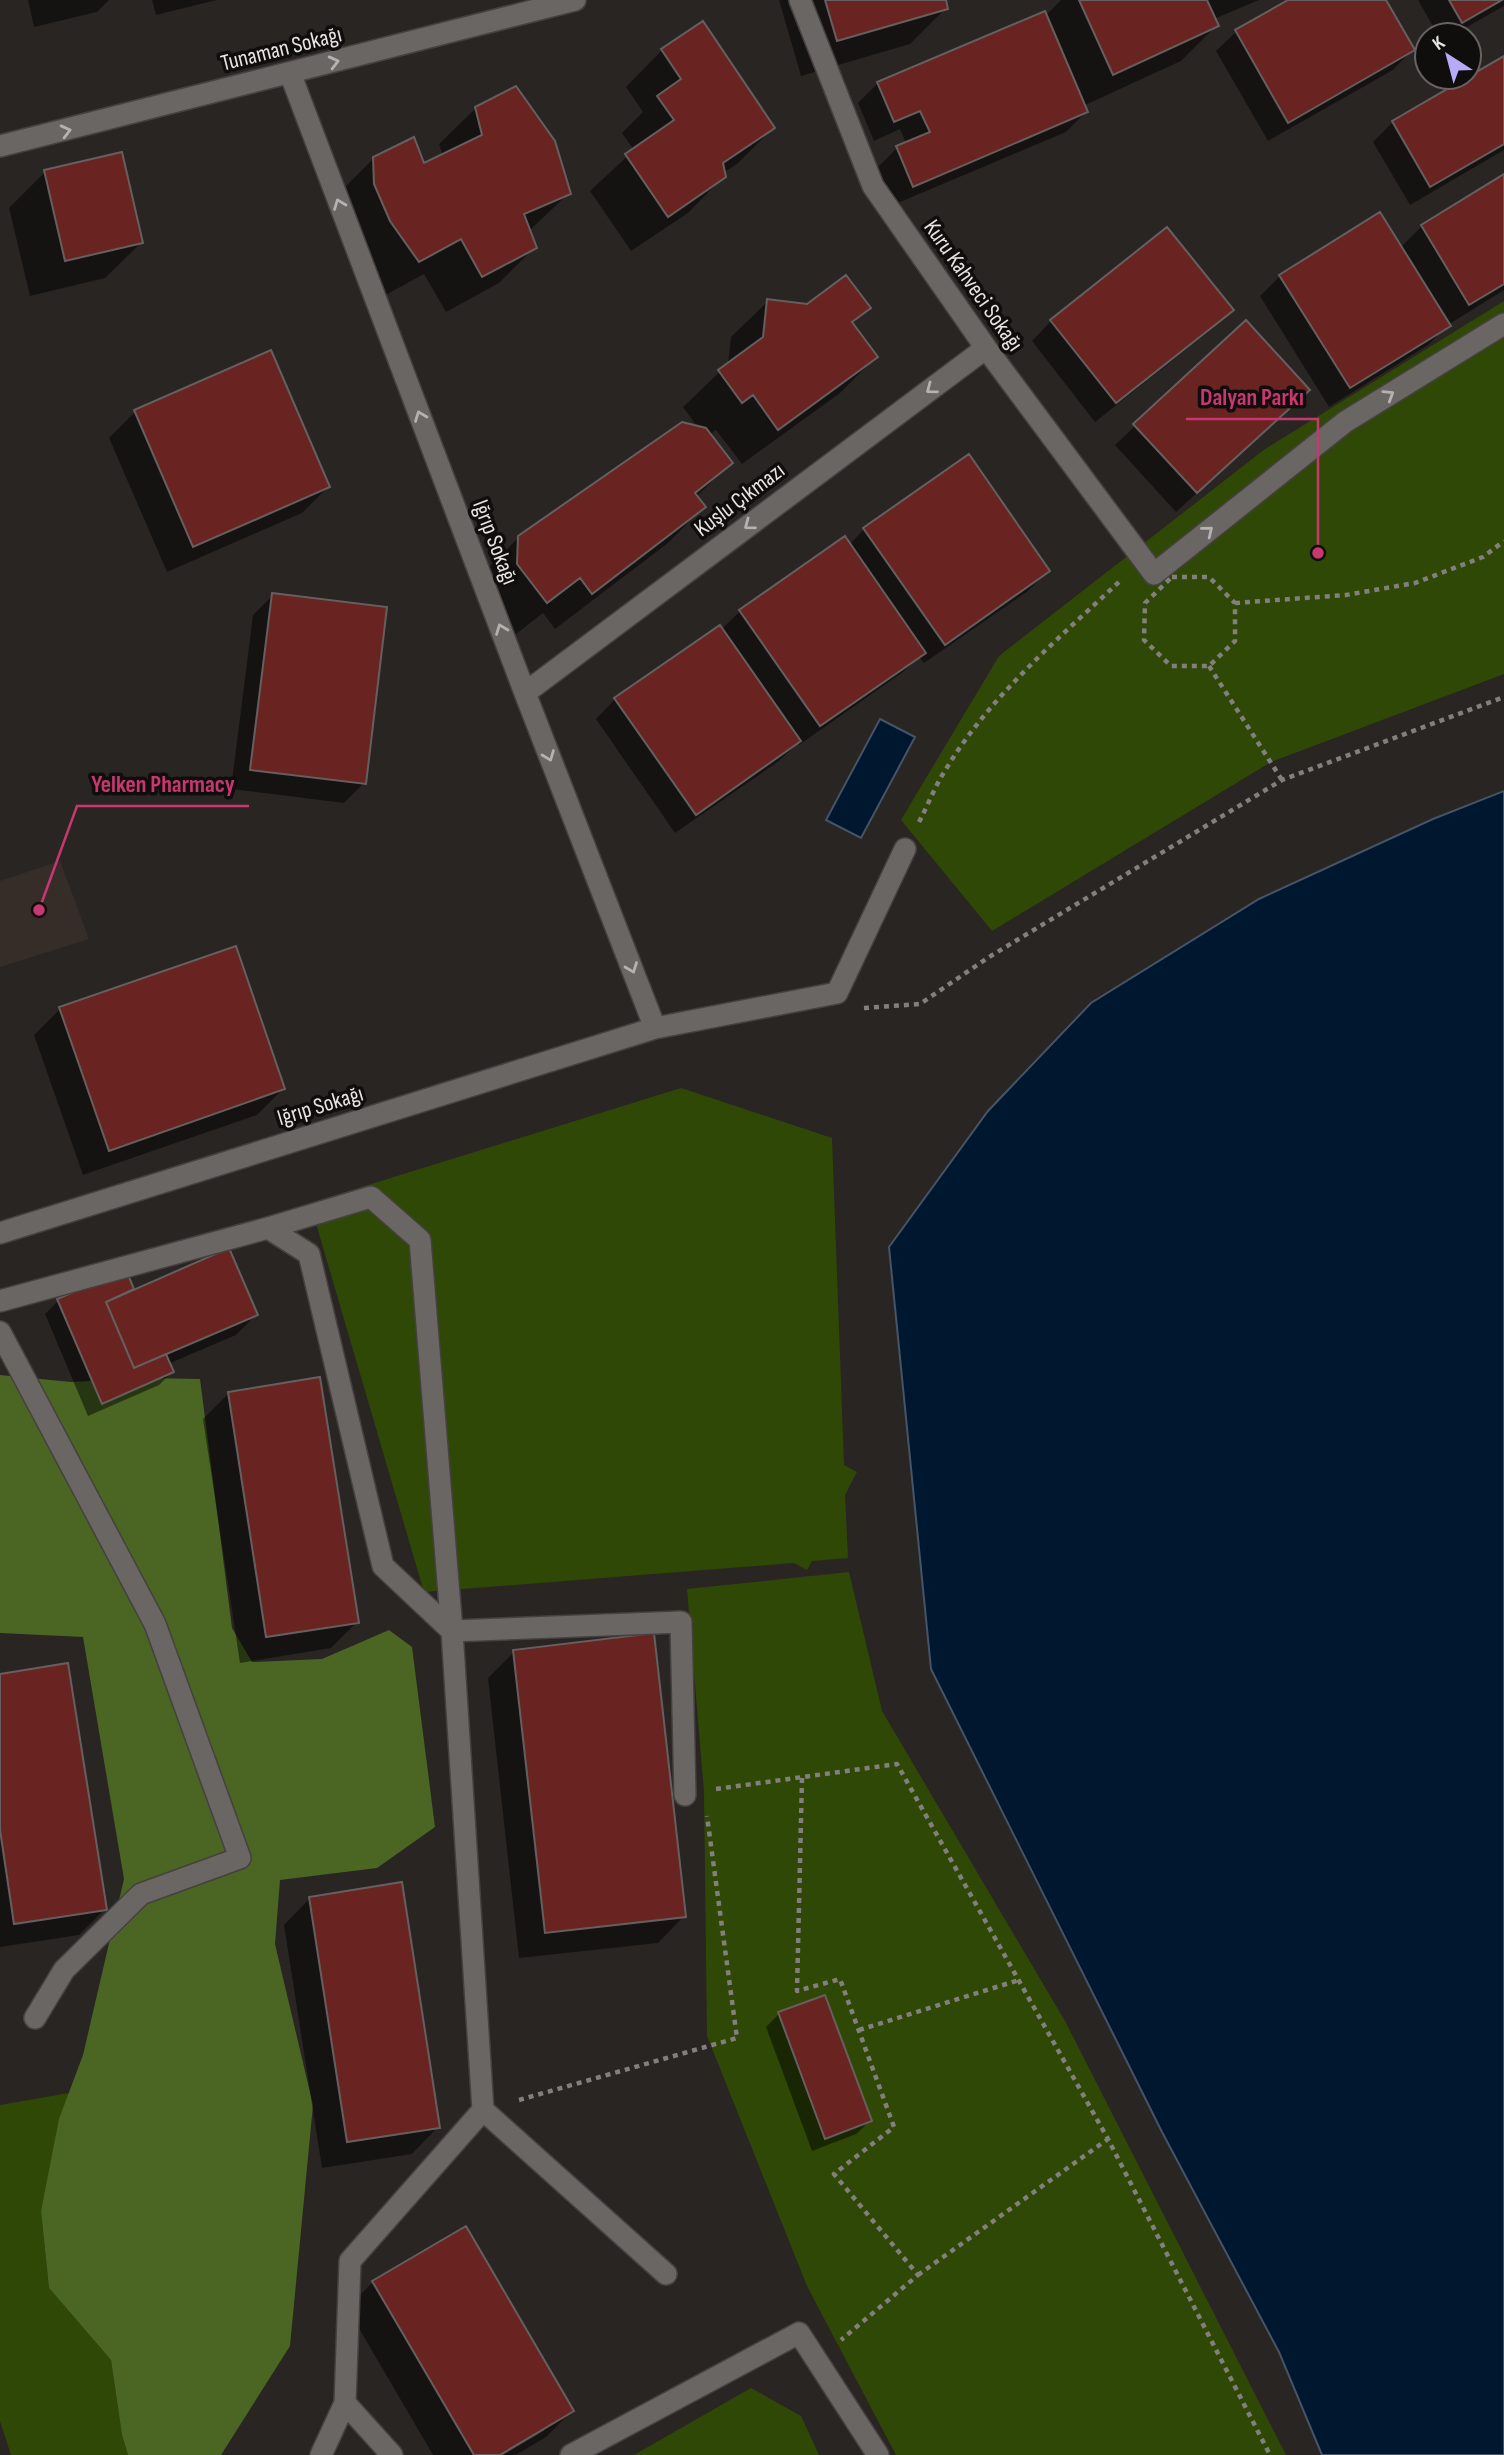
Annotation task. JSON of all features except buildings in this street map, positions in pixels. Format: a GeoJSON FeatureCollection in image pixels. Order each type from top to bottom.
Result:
{"type":"FeatureCollection","features":[{"type":"Feature","properties":{"kind":"street","name":"Tunaman Sokağı"},"geometry":{"type":"LineString","coordinates":[[0,146],[575,0]]}},
{"type":"Feature","properties":{"kind":"street","name":"Kuru Kahveci Sokağı"},"geometry":{"type":"LineString","coordinates":[[800,0],[873,187],[986,348],[1149,567]]}},
{"type":"Feature","properties":{"kind":"street","name":"Iğrıp Sokağı"},"geometry":{"type":"LineString","coordinates":[[290,73],[655,1028]]}},
{"type":"Feature","properties":{"kind":"street"},"geometry":{"type":"LineString","coordinates":[[1149,567],[1345,422],[1504,324]]}},
{"type":"Feature","properties":{"kind":"street","name":"Kuşlu Çıkmazı"},"geometry":{"type":"LineString","coordinates":[[525,693],[986,348]]}},
{"type":"Feature","properties":{"kind":"street","name":"Iğrıp Sokağı"},"geometry":{"type":"LineString","coordinates":[[0,1233],[655,1028],[837,993],[905,849]]}},
{"type":"Feature","properties":{"kind":"street"},"geometry":{"type":"LineString","coordinates":[[0,1301],[371,1197],[420,1240],[452,1631],[483,2110],[666,2274]]}},
{"type":"Feature","properties":{"kind":"street"},"geometry":{"type":"LineString","coordinates":[[268,1228],[309,1254],[383,1566],[452,1631],[681,1622],[695,1793]]}},
{"type":"Feature","properties":{"kind":"street"},"geometry":{"type":"LineString","coordinates":[[0,1332],[155,1624],[240,1858],[141,1894],[64,1970],[36,2018]]}},
{"type":"Feature","properties":{"kind":"street"},"geometry":{"type":"LineString","coordinates":[[321,2455],[345,2403],[350,2262],[483,2110]]}},
{"type":"Feature","properties":{"kind":"street"},"geometry":{"type":"LineString","coordinates":[[571,2455],[799,2333],[878,2455]]}},
{"type":"Feature","properties":{"kind":"street"},"geometry":{"type":"LineString","coordinates":[[345,2403],[392,2455]]}},
{"type":"Feature","properties":{"kind":"path"},"geometry":{"type":"LineString","coordinates":[[1235,603],[1346,595],[1415,583],[1482,557],[1504,541]]}},
{"type":"Feature","properties":{"kind":"path"},"geometry":{"type":"LineString","coordinates":[[905,849],[946,769],[991,707],[1052,644],[1149,567]]}},
{"type":"Feature","properties":{"kind":"path"},"geometry":{"type":"LineString","coordinates":[[1172,577],[1209,577],[1235,603],[1234,641],[1209,666],[1171,666],[1144,639],[1145,603],[1172,577]]}},
{"type":"Feature","properties":{"kind":"path"},"geometry":{"type":"LineString","coordinates":[[1209,666],[1282,780]]}},
{"type":"Feature","properties":{"kind":"path"},"geometry":{"type":"LineString","coordinates":[[989,957],[1282,780],[1504,697]]}},
{"type":"Feature","properties":{"kind":"path"},"geometry":{"type":"LineString","coordinates":[[695,1793],[897,1764],[1108,2139],[1270,2455]]}},
{"type":"Feature","properties":{"kind":"path"},"geometry":{"type":"LineString","coordinates":[[802,1778],[797,1991],[839,1979],[894,2127],[834,2174],[918,2275]]}},
{"type":"Feature","properties":{"kind":"path"},"geometry":{"type":"LineString","coordinates":[[483,2110],[737,2038],[706,1805]]}},
{"type":"Feature","properties":{"kind":"path"},"geometry":{"type":"LineString","coordinates":[[859,2030],[1019,1980]]}},
{"type":"Feature","properties":{"kind":"path"},"geometry":{"type":"LineString","coordinates":[[817,2361],[918,2275],[1108,2139]]}},
{"type":"Feature","properties":{"kind":"shaded area"},"geometry":{"type":"Polygon","coordinates":[[[60,861],[89,939],[0,967],[0,881],[60,861]]]}},
{"type":"Feature","properties":{"kind":"green space"},"geometry":{"type":"Polygon","coordinates":[[[1504,301],[1504,674],[1271,762],[992,931],[901,820],[999,656],[1265,449],[1504,301]]]}},
{"type":"Feature","properties":{"kind":"green space"},"geometry":{"type":"Polygon","coordinates":[[[681,1088],[832,1138],[844,1465],[857,1472],[845,1495],[848,1558],[812,1561],[807,1570],[794,1563],[424,1592],[310,1203],[681,1088]]]}},
{"type":"Feature","properties":{"kind":"green space"},"geometry":{"type":"Polygon","coordinates":[[[0,1375],[71,1382],[145,1378],[200,1379],[232,1628],[252,1662],[322,1659],[389,1630],[412,1647],[435,1827],[377,1868],[280,1880],[275,1944],[313,2105],[290,2346],[221,2455],[128,2455],[122,2435],[111,2360],[49,2288],[41,2211],[59,2119],[83,2055],[124,1879],[83,1637],[0,1633],[0,1375]]]}},
{"type":"Feature","properties":{"kind":"green space"},"geometry":{"type":"Polygon","coordinates":[[[849,1572],[882,1711],[1065,2021],[1286,2455],[896,2455],[807,2286],[707,2036],[704,1791],[687,1589],[849,1572]]]}},
{"type":"Feature","properties":{"kind":"green space"},"geometry":{"type":"Polygon","coordinates":[[[69,2093],[41,2211],[49,2288],[111,2360],[122,2435],[128,2455],[11,2455],[0,2421],[0,2105],[69,2093]]]}},
{"type":"Feature","properties":{"kind":"green space"},"geometry":{"type":"Polygon","coordinates":[[[751,2388],[801,2416],[819,2455],[634,2455],[751,2388]]]}},
{"type":"Feature","properties":{"kind":"water"},"geometry":{"type":"Polygon","coordinates":[[[880,719],[915,737],[861,838],[826,820],[880,719]]]}},
{"type":"Feature","properties":{"kind":"water"},"geometry":{"type":"Polygon","coordinates":[[[1504,791],[1504,2455],[1322,2455],[1279,2352],[1162,2132],[931,1669],[889,1247],[988,1111],[1091,1003],[1259,899],[1433,819],[1504,791]]]}},
{"type":"Feature","properties":{"kind":"place","name":"Dalyan Parkı"},"geometry":{"type":"Point","coordinates":[1318,553]}},
{"type":"Feature","properties":{"kind":"place","name":"Yelken Pharmacy"},"geometry":{"type":"Point","coordinates":[39,910]}}]}
